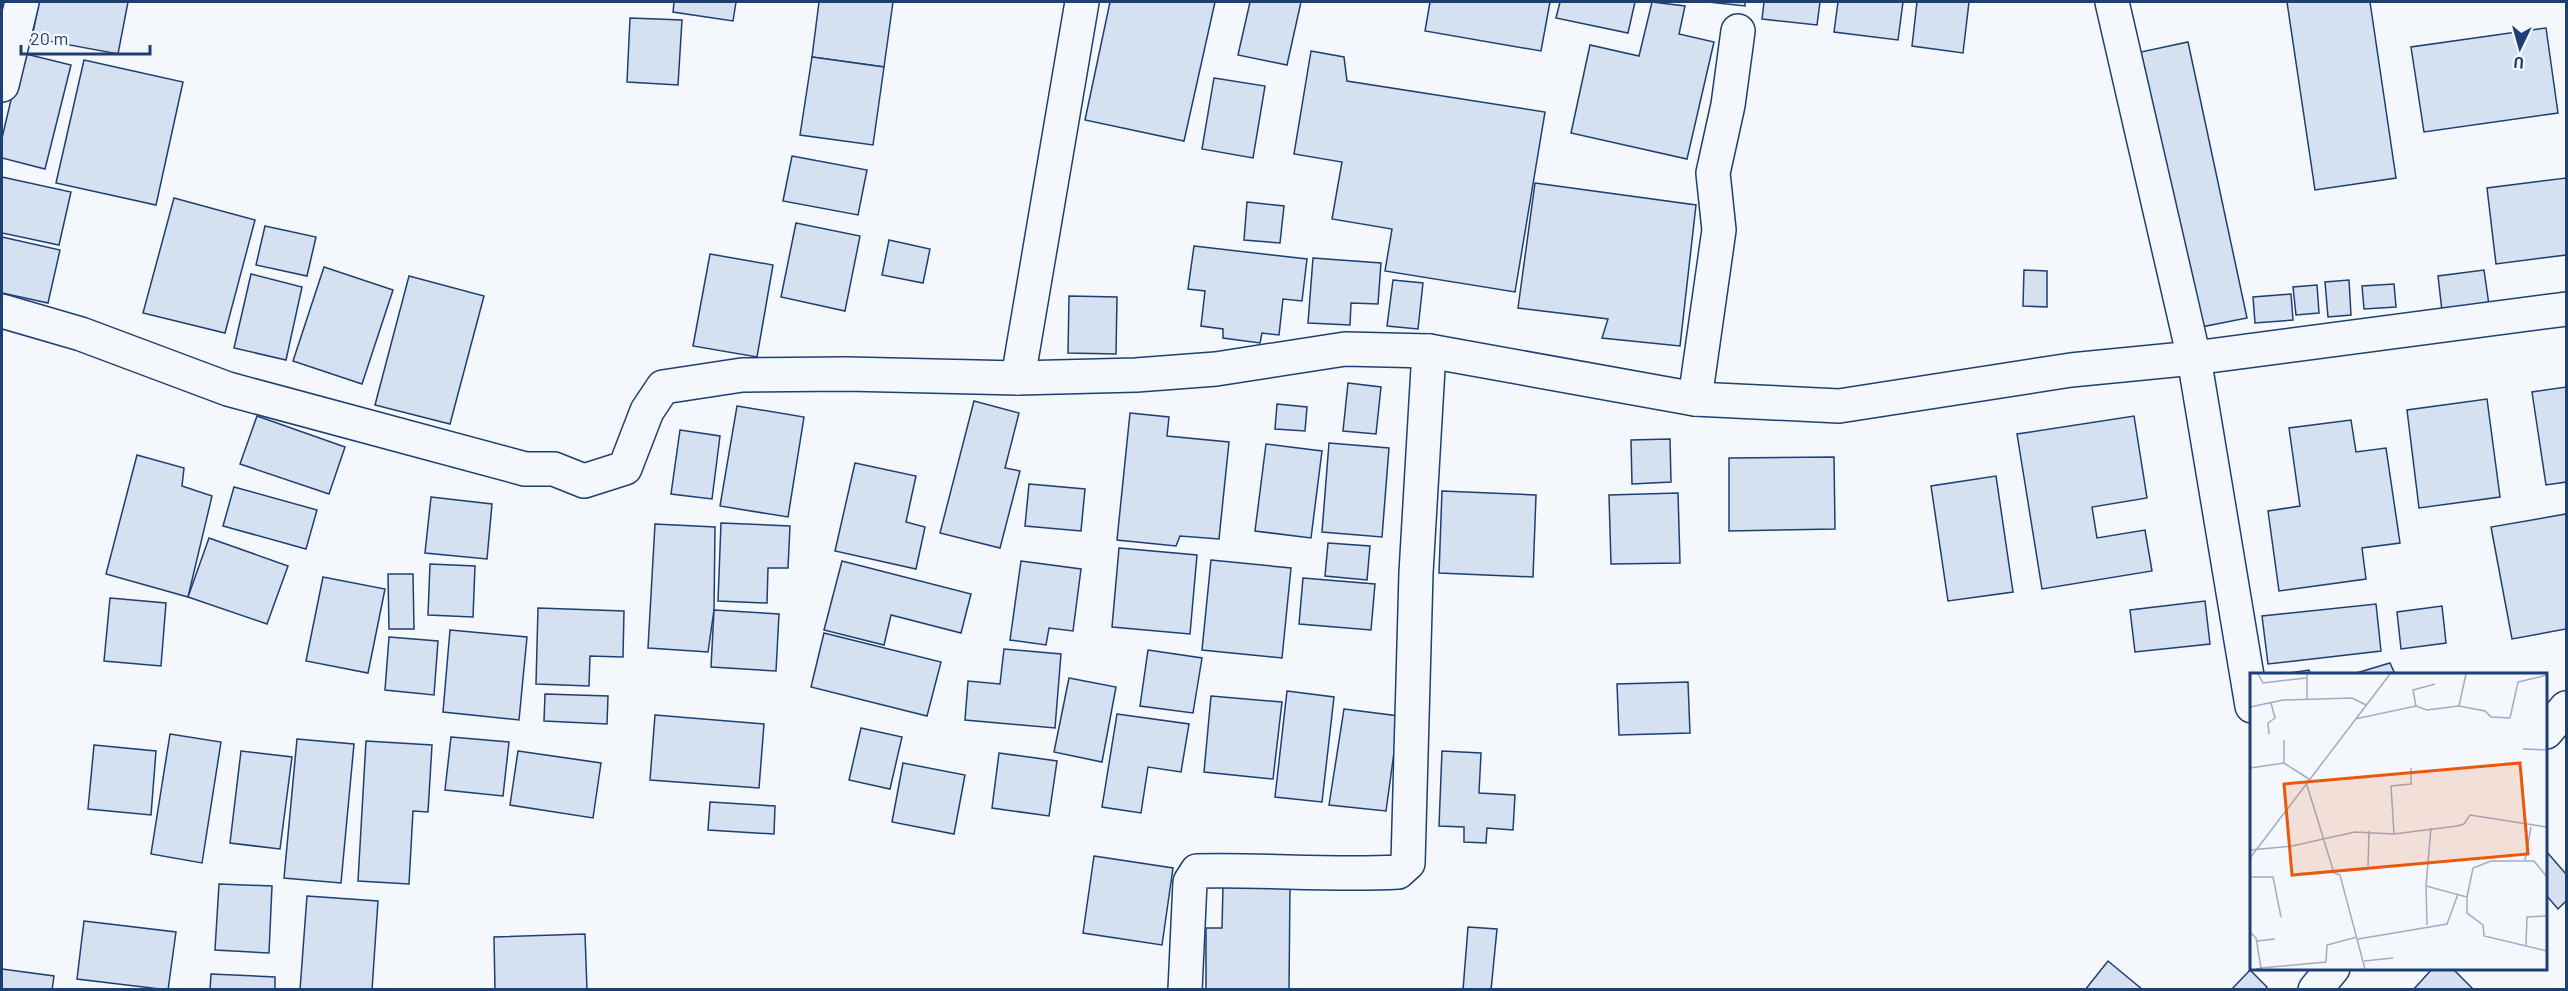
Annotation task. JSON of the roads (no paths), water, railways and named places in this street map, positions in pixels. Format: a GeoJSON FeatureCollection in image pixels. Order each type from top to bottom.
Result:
{"type":"FeatureCollection","features":[{"type":"Feature","properties":{"kind":"street"},"geometry":{"type":"LineString","coordinates":[[2,85],[22,2]]}},
{"type":"Feature","properties":{"kind":"street"},"geometry":{"type":"LineString","coordinates":[[1018,378],[1082,2]]}},
{"type":"Feature","properties":{"kind":"street"},"geometry":{"type":"LineString","coordinates":[[2112,2],[2194,358],[2250,694]]}},
{"type":"Feature","properties":{"kind":"street"},"geometry":{"type":"LineString","coordinates":[[1695,399],[1719,230],[1713,173],[1728,105],[1738,31]]}},
{"type":"Feature","properties":{"kind":"street"},"geometry":{"type":"LineString","coordinates":[[2,311],[81,334],[228,389],[525,469],[554,469],[584,481],[626,468],[647,411],[663,387],[742,375],[847,374],[1018,378],[1136,375],[1216,369],[1345,349],[1429,351],[1695,399],[1839,406],[2071,370],[2194,358],[2566,309]]}},
{"type":"Feature","properties":{"kind":"street"},"geometry":{"type":"LineString","coordinates":[[1185,990],[1190,882],[1197,871],[1260,870],[1362,874],[1398,872],[1408,862],[1416,573],[1429,351]]}},
{"type":"Feature","properties":{"kind":"street"},"geometry":{"type":"LineString","coordinates":[[2547,731],[2566,708]]}}]}
